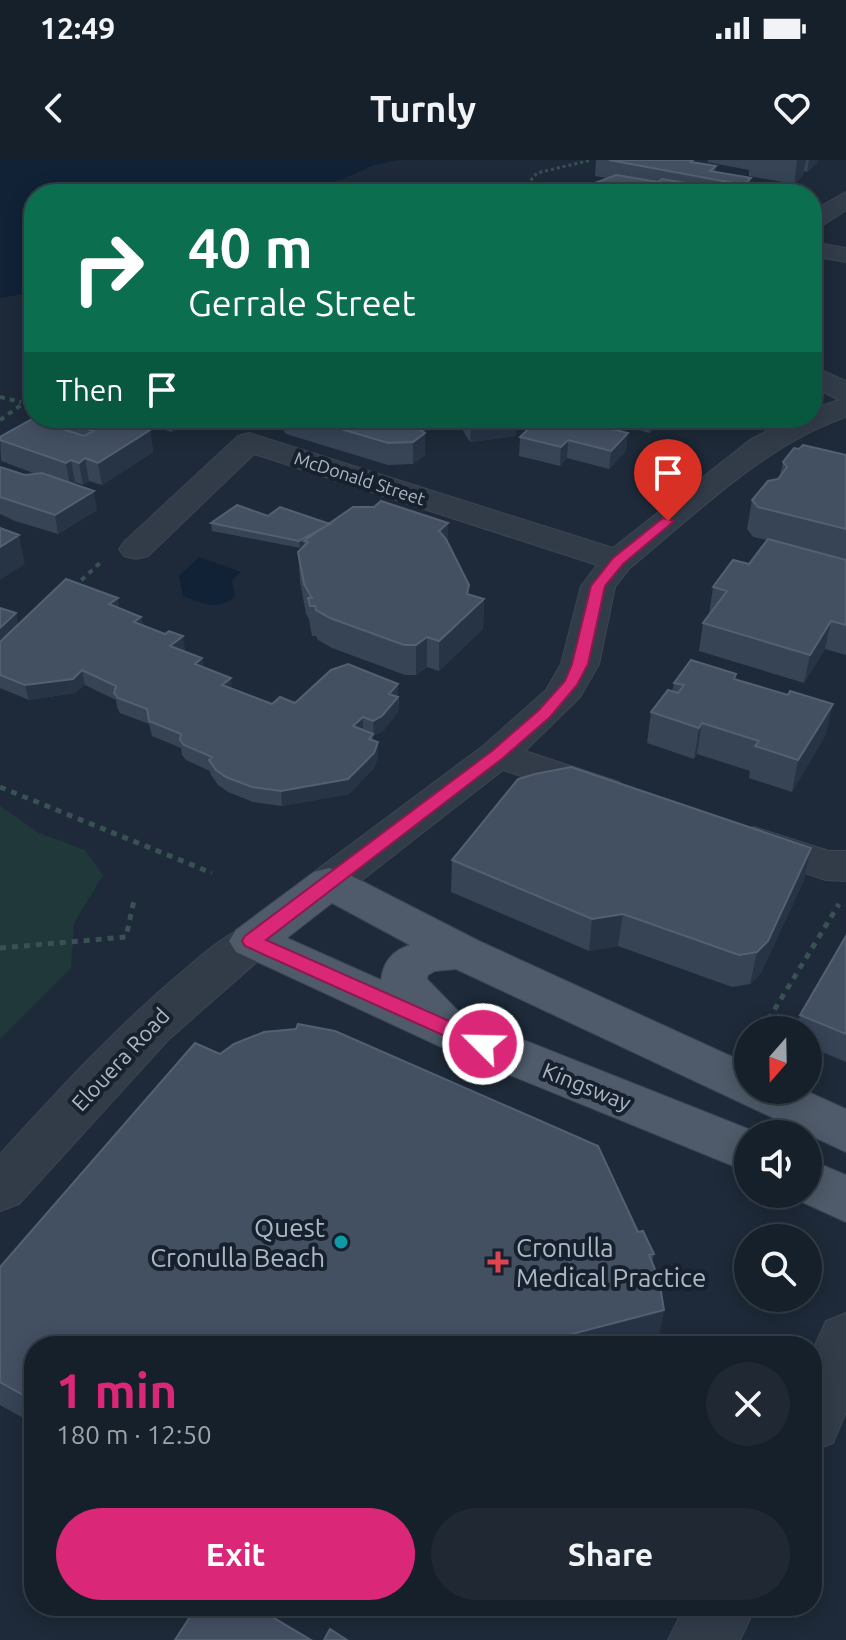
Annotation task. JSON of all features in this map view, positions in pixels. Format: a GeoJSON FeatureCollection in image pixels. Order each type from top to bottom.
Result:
{"type":"FeatureCollection","features":[{"type":"Feature","properties":{"kind":"main road"},"geometry":{"type":"LineString","coordinates":[[252,941],[329,883],[463,953],[734,1079]]}},
{"type":"Feature","properties":{"kind":"main road","name":"Kingsway"},"geometry":{"type":"LineString","coordinates":[[252,941],[456,1033],[734,1145]]}},
{"type":"Feature","properties":{"kind":"main road"},"geometry":{"type":"LineString","coordinates":[[456,1033],[409,991],[404,981],[406,972],[424,956],[447,951],[463,953]]}},
{"type":"Feature","properties":{"kind":"main road"},"geometry":{"type":"LineString","coordinates":[[787,1104],[846,1132]]}},
{"type":"Feature","properties":{"kind":"main road"},"geometry":{"type":"LineString","coordinates":[[822,1188],[846,1200]]}},
{"type":"Feature","properties":{"kind":"street"},"geometry":{"type":"LineString","coordinates":[[822,215],[846,199]]}},
{"type":"Feature","properties":{"kind":"street"},"geometry":{"type":"LineString","coordinates":[[822,251],[846,255]]}},
{"type":"Feature","properties":{"kind":"street"},"geometry":{"type":"LineString","coordinates":[[822,380],[846,393]]}},
{"type":"Feature","properties":{"kind":"street"},"geometry":{"type":"LineString","coordinates":[[822,415],[846,407]]}},
{"type":"Feature","properties":{"kind":"street"},"geometry":{"type":"LineString","coordinates":[[329,883],[497,755],[544,714],[572,682],[585,644],[593,597],[618,561],[761,446],[794,428]]}},
{"type":"Feature","properties":{"kind":"street","name":"McDonald Street"},"geometry":{"type":"LineString","coordinates":[[136,549],[249,442],[618,561]]}},
{"type":"Feature","properties":{"kind":"street"},"geometry":{"type":"LineString","coordinates":[[497,755],[641,803]]}},
{"type":"Feature","properties":{"kind":"street"},"geometry":{"type":"LineString","coordinates":[[715,827],[826,865],[846,866]]}},
{"type":"Feature","properties":{"kind":"street","name":"Elouera Road"},"geometry":{"type":"LineString","coordinates":[[0,1189],[142,1033],[205,975],[252,941]]}},
{"type":"Feature","properties":{"kind":"street"},"geometry":{"type":"LineString","coordinates":[[822,1398],[846,1339]]}},
{"type":"Feature","properties":{"kind":"street"},"geometry":{"type":"LineString","coordinates":[[701,1640],[717,1616]]}},
{"type":"Feature","properties":{"kind":"path"},"geometry":{"type":"LineString","coordinates":[[563,160],[571,166]]}},
{"type":"Feature","properties":{"kind":"path"},"geometry":{"type":"LineString","coordinates":[[528,184],[537,173],[591,160]]}},
{"type":"Feature","properties":{"kind":"path"},"geometry":{"type":"LineString","coordinates":[[0,397],[22,403]]}},
{"type":"Feature","properties":{"kind":"path"},"geometry":{"type":"LineString","coordinates":[[0,420],[22,403]]}},
{"type":"Feature","properties":{"kind":"path"},"geometry":{"type":"LineString","coordinates":[[74,587],[108,555],[136,549]]}},
{"type":"Feature","properties":{"kind":"path"},"geometry":{"type":"LineString","coordinates":[[0,787],[212,873]]}},
{"type":"Feature","properties":{"kind":"path"},"geometry":{"type":"LineString","coordinates":[[771,1016],[846,893]]}},
{"type":"Feature","properties":{"kind":"path"},"geometry":{"type":"LineString","coordinates":[[0,948],[126,937],[134,900]]}},
{"type":"Feature","properties":{"kind":"green space"},"geometry":{"type":"Polygon","coordinates":[[[0,806],[39,833],[85,850],[103,875],[74,923],[71,968],[0,1039],[0,806]]]}},
{"type":"Feature","properties":{"kind":"water"},"geometry":{"type":"Polygon","coordinates":[[[0,160],[399,160],[374,165],[329,184],[24,184],[24,294],[0,298],[0,160]]]}},
{"type":"Feature","properties":{"kind":"water"},"geometry":{"type":"Polygon","coordinates":[[[199,557],[241,572],[232,580],[235,597],[216,605],[183,596],[179,576],[199,557]]]}},
{"type":"Feature","properties":{"kind":"building"},"geometry":{"type":"Polygon","coordinates":[[[609,160],[693,160],[691,162],[716,166],[710,171],[751,178],[745,184],[609,160]]]}},
{"type":"Feature","properties":{"kind":"building"},"geometry":{"type":"Polygon","coordinates":[[[616,175],[691,184],[595,184],[616,175]]]}},
{"type":"Feature","properties":{"kind":"building"},"geometry":{"type":"Polygon","coordinates":[[[24,424],[24,428],[60,428],[84,436],[93,431],[84,428],[150,430],[98,463],[85,458],[79,463],[71,460],[66,463],[0,440],[0,437],[24,424]]]}},
{"type":"Feature","properties":{"kind":"building"},"geometry":{"type":"Polygon","coordinates":[[[338,428],[418,428],[425,433],[413,442],[388,443],[338,428]]]}},
{"type":"Feature","properties":{"kind":"building"},"geometry":{"type":"Polygon","coordinates":[[[529,428],[608,428],[628,433],[611,451],[568,440],[561,447],[520,437],[529,428]]]}},
{"type":"Feature","properties":{"kind":"building"},"geometry":{"type":"Polygon","coordinates":[[[803,445],[846,455],[846,529],[758,507],[752,500],[768,481],[778,479],[787,467],[783,462],[794,448],[799,449],[803,445]]]}},
{"type":"Feature","properties":{"kind":"building"},"geometry":{"type":"Polygon","coordinates":[[[0,467],[25,475],[42,473],[94,491],[55,515],[0,497],[0,467]]]}},
{"type":"Feature","properties":{"kind":"building"},"geometry":{"type":"Polygon","coordinates":[[[381,501],[448,523],[439,531],[469,585],[467,594],[484,599],[439,641],[427,637],[416,645],[404,645],[330,618],[316,610],[315,606],[310,606],[308,598],[312,598],[304,584],[298,552],[308,542],[304,541],[353,507],[374,507],[381,501]]]}},
{"type":"Feature","properties":{"kind":"building"},"geometry":{"type":"Polygon","coordinates":[[[237,505],[268,516],[280,507],[330,524],[299,541],[211,523],[237,505]]]}},
{"type":"Feature","properties":{"kind":"building"},"geometry":{"type":"Polygon","coordinates":[[[0,528],[19,535],[0,547],[0,528]]]}},
{"type":"Feature","properties":{"kind":"building"},"geometry":{"type":"Polygon","coordinates":[[[768,539],[846,560],[846,625],[831,621],[810,655],[703,623],[727,591],[713,587],[733,560],[749,564],[768,539]]]}},
{"type":"Feature","properties":{"kind":"building"},"geometry":{"type":"Polygon","coordinates":[[[66,579],[118,598],[109,604],[141,617],[134,622],[165,634],[169,631],[183,636],[170,646],[202,658],[195,664],[231,678],[222,685],[272,704],[280,697],[295,703],[331,670],[348,664],[398,684],[389,694],[398,697],[382,716],[373,721],[363,717],[353,726],[373,734],[369,739],[378,742],[374,753],[348,779],[281,791],[252,787],[226,777],[209,760],[212,757],[184,745],[180,740],[181,734],[149,721],[147,709],[118,698],[114,693],[116,686],[82,670],[73,679],[25,685],[0,675],[0,642],[66,579]]]}},
{"type":"Feature","properties":{"kind":"building"},"geometry":{"type":"Polygon","coordinates":[[[0,608],[16,613],[0,628],[0,608]]]}},
{"type":"Feature","properties":{"kind":"building"},"geometry":{"type":"Polygon","coordinates":[[[691,660],[736,674],[734,679],[833,704],[798,760],[755,746],[759,741],[702,723],[699,728],[651,712],[668,690],[678,693],[684,685],[674,683],[691,660]]]}},
{"type":"Feature","properties":{"kind":"building"},"geometry":{"type":"Polygon","coordinates":[[[571,767],[811,848],[768,941],[757,952],[739,955],[623,914],[592,919],[452,860],[518,779],[571,767]]]}},
{"type":"Feature","properties":{"kind":"building"},"geometry":{"type":"Polygon","coordinates":[[[846,936],[846,1034],[822,1024],[822,1016],[800,1015],[846,936]]]}},
{"type":"Feature","properties":{"kind":"building","name":"Quest Cronulla Beach"},"geometry":{"type":"Polygon","coordinates":[[[298,1024],[335,1031],[598,1146],[638,1232],[643,1231],[654,1254],[649,1255],[659,1279],[664,1310],[564,1336],[24,1336],[24,1395],[0,1382],[0,1267],[195,1043],[220,1054],[234,1044],[264,1032],[296,1029],[298,1024]]]}},
{"type":"Feature","properties":{"kind":"building"},"geometry":{"type":"Polygon","coordinates":[[[191,1616],[271,1616],[311,1640],[175,1640],[191,1616]]]}},
{"type":"Feature","properties":{"kind":"building"},"geometry":{"type":"Polygon","coordinates":[[[330,1629],[347,1640],[324,1640],[330,1629]]]}},
{"type":"Feature","properties":{"kind":"place","name":"Quest Cronulla Beach"},"geometry":{"type":"Point","coordinates":[341,1242]}},
{"type":"Feature","properties":{"kind":"place","name":"Cronulla Medical Practice"},"geometry":{"type":"Point","coordinates":[498,1262]}},
{"type":"Feature","properties":{"kind":"route"},"geometry":{"type":"LineString","coordinates":[[483,1044],[252,941],[497,755],[561,697],[580,664],[598,586],[618,561],[668,521]]}}]}
